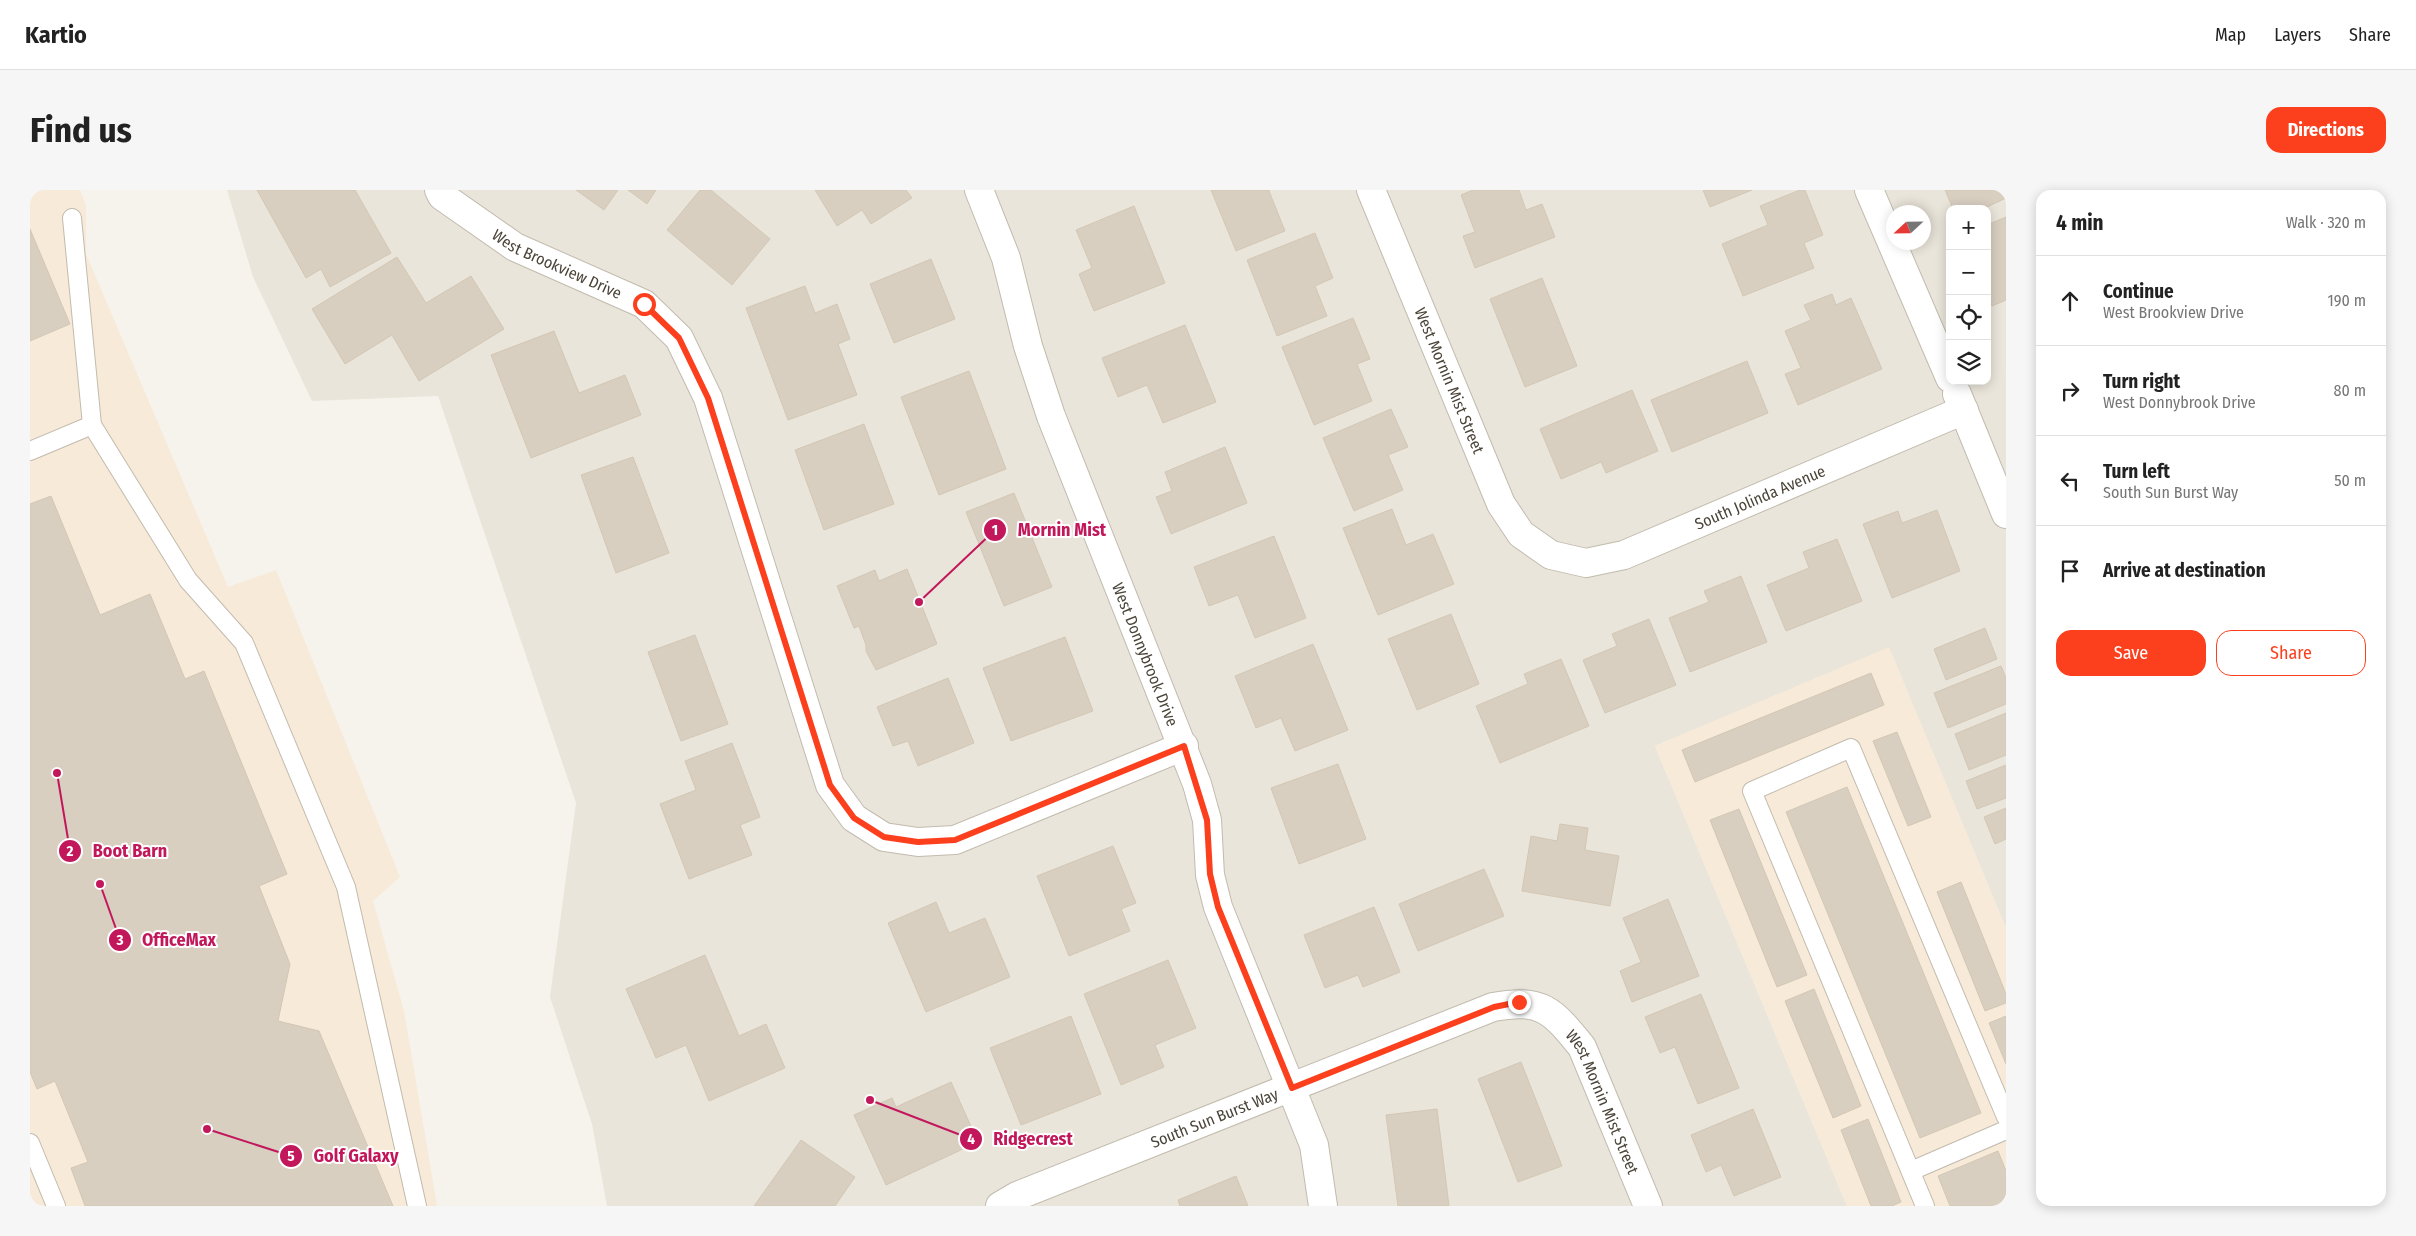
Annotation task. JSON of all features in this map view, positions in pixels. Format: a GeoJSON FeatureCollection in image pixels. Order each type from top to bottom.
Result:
{"type":"FeatureCollection","features":[{"type":"Feature","properties":{"kind":"street","name":"West Brookview Drive"},"geometry":{"type":"LineString","coordinates":[[439,190],[442,196],[514,248],[644,304],[679,338],[708,398],[830,785],[854,818],[884,837],[918,842],[955,840],[1184,746]]}},
{"type":"Feature","properties":{"kind":"street","name":"West Mornin Mist Street"},"geometry":{"type":"LineString","coordinates":[[1371,190],[1501,504],[1521,534],[1551,555]]}},
{"type":"Feature","properties":{"kind":"street"},"geometry":{"type":"LineString","coordinates":[[1869,190],[1946,371]]}},
{"type":"Feature","properties":{"kind":"street","name":"West Donnybrook Drive"},"geometry":{"type":"LineString","coordinates":[[988,193],[1028,346],[1052,416],[1184,746],[1207,820],[1210,874],[1218,907],[1314,1145],[1323,1206]]}},
{"type":"Feature","properties":{"kind":"street"},"geometry":{"type":"LineString","coordinates":[[1952,385],[2006,514]]}},
{"type":"Feature","properties":{"kind":"street","name":"South Jolinda Avenue"},"geometry":{"type":"LineString","coordinates":[[1551,555],[1586,563],[1624,555],[1964,410]]}},
{"type":"Feature","properties":{"kind":"street","name":"South Sun Burst Way"},"geometry":{"type":"LineString","coordinates":[[1000,1206],[1017,1196],[1494,1007],[1519,1002],[1545,1008]]}},
{"type":"Feature","properties":{"kind":"street","name":"West Mornin Mist Street"},"geometry":{"type":"LineString","coordinates":[[1545,1008],[1565,1026],[1582,1047],[1648,1206]]}},
{"type":"Feature","properties":{"kind":"lane"},"geometry":{"type":"LineString","coordinates":[[72,218],[92,425],[188,580],[244,643],[342,878],[417,1206]]}},
{"type":"Feature","properties":{"kind":"lane"},"geometry":{"type":"LineString","coordinates":[[30,451],[92,425]]}},
{"type":"Feature","properties":{"kind":"lane"},"geometry":{"type":"LineString","coordinates":[[1925,1206],[1752,792],[1851,748],[2006,1117]]}},
{"type":"Feature","properties":{"kind":"lane"},"geometry":{"type":"LineString","coordinates":[[1911,1171],[2006,1130]]}},
{"type":"Feature","properties":{"kind":"lane"},"geometry":{"type":"LineString","coordinates":[[30,1143],[56,1206]]}},
{"type":"Feature","properties":{"kind":"shaded area"},"geometry":{"type":"Polygon","coordinates":[[[30,190],[80,190],[86,206],[86,254],[228,587],[276,570],[400,877],[373,901],[404,1011],[437,1206],[30,1206],[30,190]]]}},
{"type":"Feature","properties":{"kind":"shaded area"},"geometry":{"type":"Polygon","coordinates":[[[227,190],[2006,190],[2006,928],[1889,648],[1655,746],[1847,1206],[607,1206],[592,1124],[550,997],[576,803],[438,396],[312,401],[253,277],[227,190]]]}},
{"type":"Feature","properties":{"kind":"shaded area"},"geometry":{"type":"Polygon","coordinates":[[[1889,647],[2006,928],[2006,1206],[1847,1206],[1655,746],[1889,647]]]}},
{"type":"Feature","properties":{"kind":"building"},"geometry":{"type":"Polygon","coordinates":[[[257,190],[355,190],[391,253],[330,287],[321,269],[306,278],[257,190]]]}},
{"type":"Feature","properties":{"kind":"building"},"geometry":{"type":"Polygon","coordinates":[[[576,190],[618,190],[604,210],[576,190]]]}},
{"type":"Feature","properties":{"kind":"building"},"geometry":{"type":"Polygon","coordinates":[[[628,190],[656,190],[647,204],[628,190]]]}},
{"type":"Feature","properties":{"kind":"building"},"geometry":{"type":"Polygon","coordinates":[[[700,190],[711,190],[770,239],[732,285],[667,230],[700,190]]]}},
{"type":"Feature","properties":{"kind":"building"},"geometry":{"type":"Polygon","coordinates":[[[815,190],[906,190],[912,198],[871,224],[862,210],[837,226],[815,190]]]}},
{"type":"Feature","properties":{"kind":"building"},"geometry":{"type":"Polygon","coordinates":[[[1211,190],[1270,190],[1285,231],[1236,251],[1211,190]]]}},
{"type":"Feature","properties":{"kind":"building"},"geometry":{"type":"Polygon","coordinates":[[[1473,190],[1519,190],[1526,210],[1542,204],[1555,237],[1475,268],[1463,236],[1475,232],[1461,195],[1473,190]]]}},
{"type":"Feature","properties":{"kind":"building"},"geometry":{"type":"Polygon","coordinates":[[[1703,190],[1752,190],[1710,207],[1703,190]]]}},
{"type":"Feature","properties":{"kind":"building"},"geometry":{"type":"Polygon","coordinates":[[[1800,190],[1805,190],[1823,235],[1804,243],[1814,268],[1743,296],[1722,244],[1768,225],[1760,206],[1800,190]]]}},
{"type":"Feature","properties":{"kind":"building"},"geometry":{"type":"Polygon","coordinates":[[[1945,190],[2006,190],[2006,198],[1991,205],[1951,205],[1945,190]]]}},
{"type":"Feature","properties":{"kind":"building"},"geometry":{"type":"Polygon","coordinates":[[[1134,206],[1165,283],[1094,311],[1079,274],[1092,268],[1076,230],[1134,206]]]}},
{"type":"Feature","properties":{"kind":"building"},"geometry":{"type":"Polygon","coordinates":[[[2006,217],[2006,300],[1992,306],[1991,303],[1991,223],[2006,217]]]}},
{"type":"Feature","properties":{"kind":"building"},"geometry":{"type":"Polygon","coordinates":[[[30,229],[70,324],[30,341],[30,229]]]}},
{"type":"Feature","properties":{"kind":"building"},"geometry":{"type":"Polygon","coordinates":[[[1315,233],[1333,278],[1315,286],[1327,316],[1277,336],[1247,260],[1315,233]]]}},
{"type":"Feature","properties":{"kind":"building"},"geometry":{"type":"Polygon","coordinates":[[[397,257],[426,303],[471,276],[504,329],[419,381],[392,335],[345,364],[312,309],[397,257]]]}},
{"type":"Feature","properties":{"kind":"building"},"geometry":{"type":"Polygon","coordinates":[[[931,259],[955,319],[894,343],[870,284],[931,259]]]}},
{"type":"Feature","properties":{"kind":"building"},"geometry":{"type":"Polygon","coordinates":[[[1542,278],[1577,366],[1525,387],[1490,299],[1542,278]]]}},
{"type":"Feature","properties":{"kind":"building"},"geometry":{"type":"Polygon","coordinates":[[[805,286],[815,313],[837,304],[850,339],[838,344],[857,395],[788,420],[746,308],[805,286]]]}},
{"type":"Feature","properties":{"kind":"building"},"geometry":{"type":"Polygon","coordinates":[[[1832,294],[1836,305],[1851,298],[1882,369],[1798,405],[1785,374],[1801,368],[1785,331],[1811,320],[1804,305],[1832,294]]]}},
{"type":"Feature","properties":{"kind":"building"},"geometry":{"type":"Polygon","coordinates":[[[1353,318],[1370,359],[1357,364],[1372,401],[1314,425],[1282,347],[1353,318]]]}},
{"type":"Feature","properties":{"kind":"building"},"geometry":{"type":"Polygon","coordinates":[[[1185,325],[1216,402],[1163,423],[1147,385],[1118,397],[1102,358],[1185,325]]]}},
{"type":"Feature","properties":{"kind":"building"},"geometry":{"type":"Polygon","coordinates":[[[554,331],[579,393],[625,375],[641,415],[531,458],[491,355],[554,331]]]}},
{"type":"Feature","properties":{"kind":"building"},"geometry":{"type":"Polygon","coordinates":[[[1747,361],[1768,413],[1672,452],[1651,400],[1747,361]]]}},
{"type":"Feature","properties":{"kind":"building"},"geometry":{"type":"Polygon","coordinates":[[[969,371],[1006,469],[939,495],[901,397],[969,371]]]}},
{"type":"Feature","properties":{"kind":"building"},"geometry":{"type":"Polygon","coordinates":[[[1632,390],[1658,451],[1606,473],[1601,462],[1561,479],[1540,429],[1632,390]]]}},
{"type":"Feature","properties":{"kind":"building"},"geometry":{"type":"Polygon","coordinates":[[[1391,409],[1408,447],[1388,455],[1403,490],[1354,511],[1323,438],[1391,409]]]}},
{"type":"Feature","properties":{"kind":"building"},"geometry":{"type":"Polygon","coordinates":[[[864,424],[894,504],[824,530],[795,450],[864,424]]]}},
{"type":"Feature","properties":{"kind":"building"},"geometry":{"type":"Polygon","coordinates":[[[1225,447],[1247,503],[1171,534],[1156,497],[1172,491],[1165,472],[1225,447]]]}},
{"type":"Feature","properties":{"kind":"building"},"geometry":{"type":"Polygon","coordinates":[[[633,457],[669,553],[616,573],[581,475],[633,457]]]}},
{"type":"Feature","properties":{"kind":"building"},"geometry":{"type":"Polygon","coordinates":[[[1014,493],[1052,587],[1004,606],[966,512],[1014,493]]]}},
{"type":"Feature","properties":{"kind":"building"},"geometry":{"type":"Polygon","coordinates":[[[51,496],[100,615],[150,594],[185,679],[204,671],[287,874],[259,886],[290,964],[278,1021],[319,1031],[393,1206],[85,1206],[71,1168],[88,1162],[55,1081],[37,1089],[30,1072],[30,504],[51,496]]]}},
{"type":"Feature","properties":{"kind":"building"},"geometry":{"type":"Polygon","coordinates":[[[1392,509],[1406,545],[1433,534],[1454,584],[1378,615],[1343,528],[1392,509]]]}},
{"type":"Feature","properties":{"kind":"building"},"geometry":{"type":"Polygon","coordinates":[[[1937,510],[1960,571],[1892,598],[1863,524],[1898,511],[1902,523],[1937,510]]]}},
{"type":"Feature","properties":{"kind":"building"},"geometry":{"type":"Polygon","coordinates":[[[1274,536],[1306,618],[1255,638],[1238,595],[1209,606],[1194,567],[1274,536]]]}},
{"type":"Feature","properties":{"kind":"building"},"geometry":{"type":"Polygon","coordinates":[[[1837,539],[1862,601],[1786,631],[1767,585],[1809,568],[1803,552],[1837,539]]]}},
{"type":"Feature","properties":{"kind":"building"},"geometry":{"type":"Polygon","coordinates":[[[907,569],[937,644],[876,670],[866,651],[866,645],[859,626],[854,628],[837,586],[875,570],[879,581],[907,569]]]}},
{"type":"Feature","properties":{"kind":"building"},"geometry":{"type":"Polygon","coordinates":[[[1741,576],[1767,642],[1690,672],[1669,618],[1709,602],[1704,591],[1741,576]]]}},
{"type":"Feature","properties":{"kind":"building"},"geometry":{"type":"Polygon","coordinates":[[[1451,614],[1479,684],[1417,710],[1388,639],[1451,614]]]}},
{"type":"Feature","properties":{"kind":"building"},"geometry":{"type":"Polygon","coordinates":[[[1649,619],[1676,685],[1605,713],[1583,660],[1617,646],[1612,634],[1649,619]]]}},
{"type":"Feature","properties":{"kind":"building"},"geometry":{"type":"Polygon","coordinates":[[[1985,628],[1997,659],[1946,680],[1934,649],[1985,628]]]}},
{"type":"Feature","properties":{"kind":"building"},"geometry":{"type":"Polygon","coordinates":[[[695,635],[728,724],[681,741],[648,652],[695,635]]]}},
{"type":"Feature","properties":{"kind":"building"},"geometry":{"type":"Polygon","coordinates":[[[1065,637],[1093,711],[1011,741],[983,668],[1065,637]]]}},
{"type":"Feature","properties":{"kind":"building"},"geometry":{"type":"Polygon","coordinates":[[[1313,644],[1348,730],[1295,751],[1281,718],[1256,728],[1235,676],[1313,644]]]}},
{"type":"Feature","properties":{"kind":"building"},"geometry":{"type":"Polygon","coordinates":[[[1561,659],[1589,726],[1500,763],[1476,706],[1528,684],[1524,674],[1561,659]]]}},
{"type":"Feature","properties":{"kind":"building"},"geometry":{"type":"Polygon","coordinates":[[[2001,666],[2006,678],[2006,704],[1948,728],[1934,693],[2001,666]]]}},
{"type":"Feature","properties":{"kind":"building"},"geometry":{"type":"Polygon","coordinates":[[[1871,673],[1884,705],[1695,782],[1682,750],[1871,673]]]}},
{"type":"Feature","properties":{"kind":"building"},"geometry":{"type":"Polygon","coordinates":[[[948,678],[974,743],[918,766],[908,741],[893,746],[877,707],[948,678]]]}},
{"type":"Feature","properties":{"kind":"building"},"geometry":{"type":"Polygon","coordinates":[[[2006,713],[2006,755],[1969,770],[1955,734],[2006,713]]]}},
{"type":"Feature","properties":{"kind":"building"},"geometry":{"type":"Polygon","coordinates":[[[1897,732],[1931,817],[1908,826],[1873,741],[1897,732]]]}},
{"type":"Feature","properties":{"kind":"building"},"geometry":{"type":"Polygon","coordinates":[[[732,743],[760,817],[740,825],[752,855],[689,879],[660,804],[696,790],[685,761],[732,743]]]}},
{"type":"Feature","properties":{"kind":"building"},"geometry":{"type":"Polygon","coordinates":[[[1338,764],[1366,839],[1299,864],[1271,788],[1338,764]]]}},
{"type":"Feature","properties":{"kind":"building"},"geometry":{"type":"Polygon","coordinates":[[[2006,765],[2006,798],[1977,809],[1966,781],[2006,765]]]}},
{"type":"Feature","properties":{"kind":"building"},"geometry":{"type":"Polygon","coordinates":[[[1847,787],[1981,1113],[1920,1138],[1786,812],[1847,787]]]}},
{"type":"Feature","properties":{"kind":"building"},"geometry":{"type":"Polygon","coordinates":[[[2006,808],[2006,839],[1995,844],[1984,817],[2006,808]]]}},
{"type":"Feature","properties":{"kind":"building"},"geometry":{"type":"Polygon","coordinates":[[[1739,809],[1807,975],[1777,987],[1710,820],[1739,809]]]}},
{"type":"Feature","properties":{"kind":"building"},"geometry":{"type":"Polygon","coordinates":[[[1560,824],[1588,828],[1585,850],[1619,856],[1610,906],[1522,891],[1531,836],[1557,841],[1560,824]]]}},
{"type":"Feature","properties":{"kind":"building"},"geometry":{"type":"Polygon","coordinates":[[[1113,846],[1136,903],[1121,909],[1130,931],[1069,956],[1037,876],[1113,846]]]}},
{"type":"Feature","properties":{"kind":"building"},"geometry":{"type":"Polygon","coordinates":[[[1484,869],[1504,916],[1418,951],[1399,904],[1484,869]]]}},
{"type":"Feature","properties":{"kind":"building"},"geometry":{"type":"Polygon","coordinates":[[[1961,882],[2006,994],[2006,1003],[1985,1011],[1937,892],[1961,882]]]}},
{"type":"Feature","properties":{"kind":"building"},"geometry":{"type":"Polygon","coordinates":[[[1668,899],[1699,976],[1632,1002],[1620,971],[1641,962],[1623,918],[1668,899]]]}},
{"type":"Feature","properties":{"kind":"building"},"geometry":{"type":"Polygon","coordinates":[[[936,902],[949,933],[985,918],[1010,977],[926,1012],[888,923],[936,902]]]}},
{"type":"Feature","properties":{"kind":"building"},"geometry":{"type":"Polygon","coordinates":[[[1374,907],[1400,972],[1363,987],[1358,975],[1325,988],[1304,935],[1374,907]]]}},
{"type":"Feature","properties":{"kind":"building"},"geometry":{"type":"Polygon","coordinates":[[[705,955],[739,1036],[766,1024],[785,1068],[709,1101],[686,1045],[656,1058],[626,989],[705,955]]]}},
{"type":"Feature","properties":{"kind":"building"},"geometry":{"type":"Polygon","coordinates":[[[1168,960],[1196,1028],[1155,1045],[1164,1067],[1121,1085],[1084,994],[1168,960]]]}},
{"type":"Feature","properties":{"kind":"building"},"geometry":{"type":"Polygon","coordinates":[[[1814,989],[1861,1106],[1833,1118],[1785,1001],[1814,989]]]}},
{"type":"Feature","properties":{"kind":"building"},"geometry":{"type":"Polygon","coordinates":[[[1701,994],[1739,1088],[1698,1104],[1675,1047],[1660,1053],[1645,1017],[1701,994]]]}},
{"type":"Feature","properties":{"kind":"building"},"geometry":{"type":"Polygon","coordinates":[[[1071,1016],[1101,1094],[1021,1125],[990,1048],[1071,1016]]]}},
{"type":"Feature","properties":{"kind":"building"},"geometry":{"type":"Polygon","coordinates":[[[2006,1016],[2006,1064],[1989,1023],[2006,1016]]]}},
{"type":"Feature","properties":{"kind":"building"},"geometry":{"type":"Polygon","coordinates":[[[1521,1062],[1562,1166],[1518,1182],[1478,1079],[1521,1062]]]}},
{"type":"Feature","properties":{"kind":"building"},"geometry":{"type":"Polygon","coordinates":[[[951,1082],[978,1142],[886,1185],[854,1115],[892,1098],[896,1107],[951,1082]]]}},
{"type":"Feature","properties":{"kind":"building"},"geometry":{"type":"Polygon","coordinates":[[[1437,1109],[1449,1206],[1398,1206],[1386,1115],[1437,1109]]]}},
{"type":"Feature","properties":{"kind":"building"},"geometry":{"type":"Polygon","coordinates":[[[1753,1109],[1781,1177],[1734,1196],[1721,1165],[1706,1172],[1691,1135],[1753,1109]]]}},
{"type":"Feature","properties":{"kind":"building"},"geometry":{"type":"Polygon","coordinates":[[[1868,1119],[1901,1202],[1892,1206],[1871,1206],[1841,1130],[1868,1119]]]}},
{"type":"Feature","properties":{"kind":"building"},"geometry":{"type":"Polygon","coordinates":[[[801,1140],[855,1177],[835,1206],[754,1206],[801,1140]]]}},
{"type":"Feature","properties":{"kind":"building"},"geometry":{"type":"Polygon","coordinates":[[[1998,1151],[2006,1171],[2006,1206],[1950,1206],[1938,1176],[1998,1151]]]}},
{"type":"Feature","properties":{"kind":"building"},"geometry":{"type":"Polygon","coordinates":[[[1236,1176],[1248,1206],[1180,1206],[1178,1200],[1236,1176]]]}},
{"type":"Feature","properties":{"kind":"place","name":"Mornin Mist"},"geometry":{"type":"Point","coordinates":[919,602]}},
{"type":"Feature","properties":{"kind":"place","name":"Boot Barn"},"geometry":{"type":"Point","coordinates":[57,773]}},
{"type":"Feature","properties":{"kind":"place","name":"OfficeMax"},"geometry":{"type":"Point","coordinates":[100,884]}},
{"type":"Feature","properties":{"kind":"place","name":"Ridgecrest"},"geometry":{"type":"Point","coordinates":[870,1100]}},
{"type":"Feature","properties":{"kind":"place","name":"Golf Galaxy"},"geometry":{"type":"Point","coordinates":[207,1129]}},
{"type":"Feature","properties":{"kind":"route"},"geometry":{"type":"LineString","coordinates":[[644,304],[679,338],[708,398],[830,785],[854,818],[884,837],[918,842],[955,840],[1184,746],[1207,820],[1210,874],[1218,907],[1292,1088],[1494,1007],[1519,1002]]}}]}
